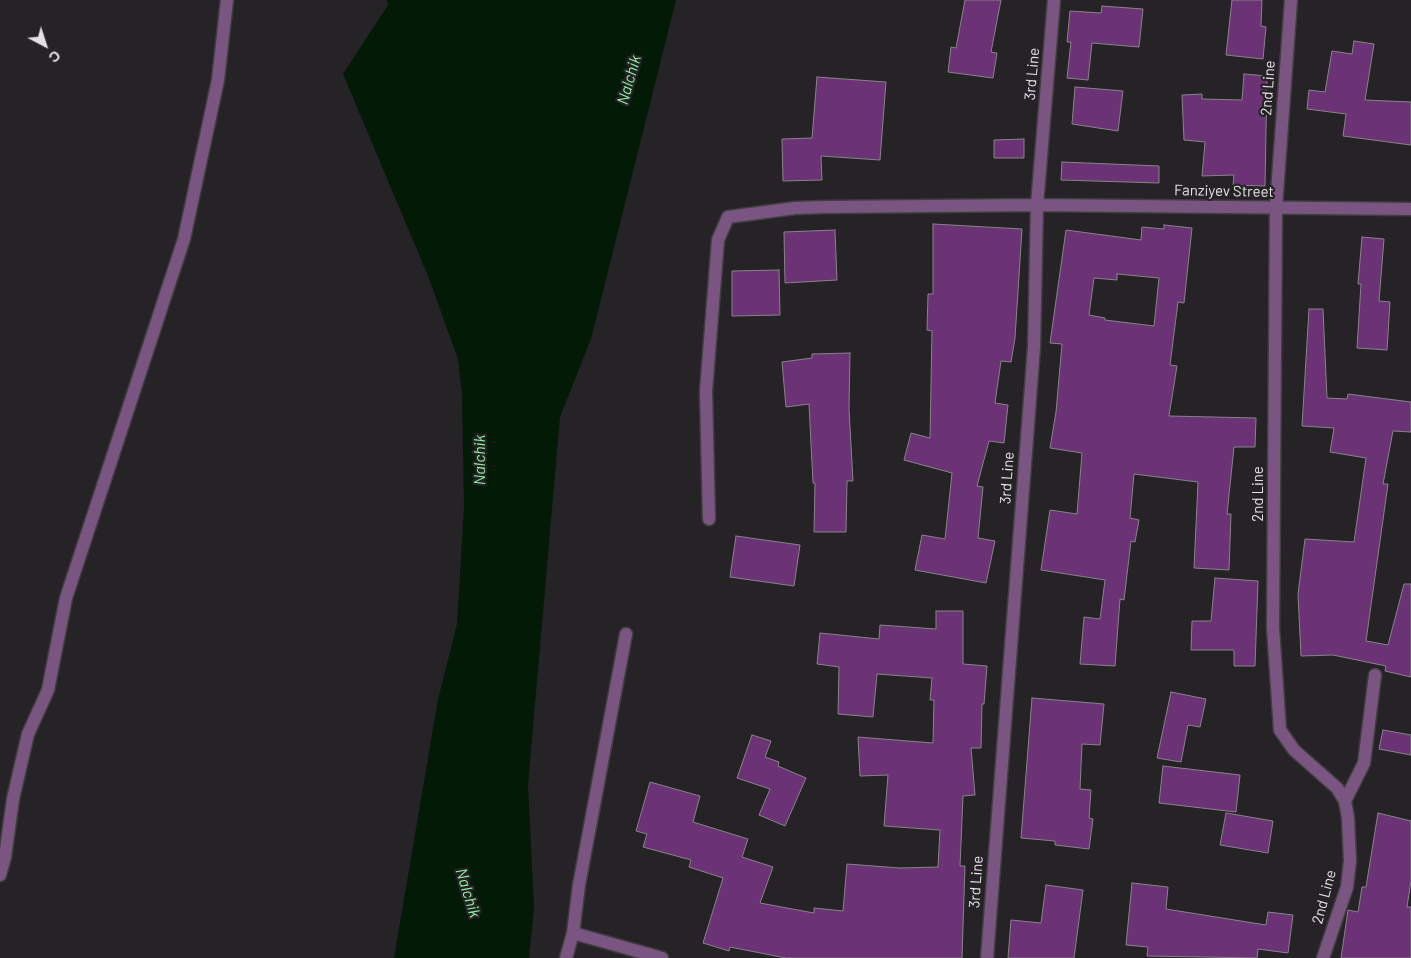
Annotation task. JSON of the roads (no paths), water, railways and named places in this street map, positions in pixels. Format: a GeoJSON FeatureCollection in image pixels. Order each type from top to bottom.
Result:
{"type":"FeatureCollection","features":[{"type":"Feature","properties":{"kind":"street"},"geometry":{"type":"LineString","coordinates":[[0,875],[15,789],[28,734],[48,690],[66,598],[184,239],[218,80],[227,0]]}},
{"type":"Feature","properties":{"kind":"street","name":"3rd Line"},"geometry":{"type":"LineString","coordinates":[[987,958],[1034,347],[1037,205],[1054,0]]}},
{"type":"Feature","properties":{"kind":"street","name":"2nd Line"},"geometry":{"type":"LineString","coordinates":[[1291,0],[1276,207],[1273,628],[1280,730],[1294,750],[1332,784],[1345,801],[1349,843],[1347,887],[1323,958]]}},
{"type":"Feature","properties":{"kind":"street","name":"Fanziyev Street"},"geometry":{"type":"LineString","coordinates":[[709,519],[706,391],[718,240],[728,217],[818,207],[1037,205],[1411,209]]}},
{"type":"Feature","properties":{"kind":"street"},"geometry":{"type":"LineString","coordinates":[[566,958],[573,933],[579,885],[626,634]]}},
{"type":"Feature","properties":{"kind":"street"},"geometry":{"type":"LineString","coordinates":[[1345,801],[1364,763],[1374,675]]}},
{"type":"Feature","properties":{"kind":"street"},"geometry":{"type":"LineString","coordinates":[[573,933],[662,958]]}},
{"type":"Feature","properties":{"kind":"water","name":"Nalchik"},"geometry":{"type":"Polygon","coordinates":[[[387,0],[676,0],[591,339],[560,417],[528,785],[534,908],[529,958],[394,958],[438,699],[457,624],[464,507],[462,394],[458,359],[428,276],[343,74],[388,5],[387,0]]]}}]}
